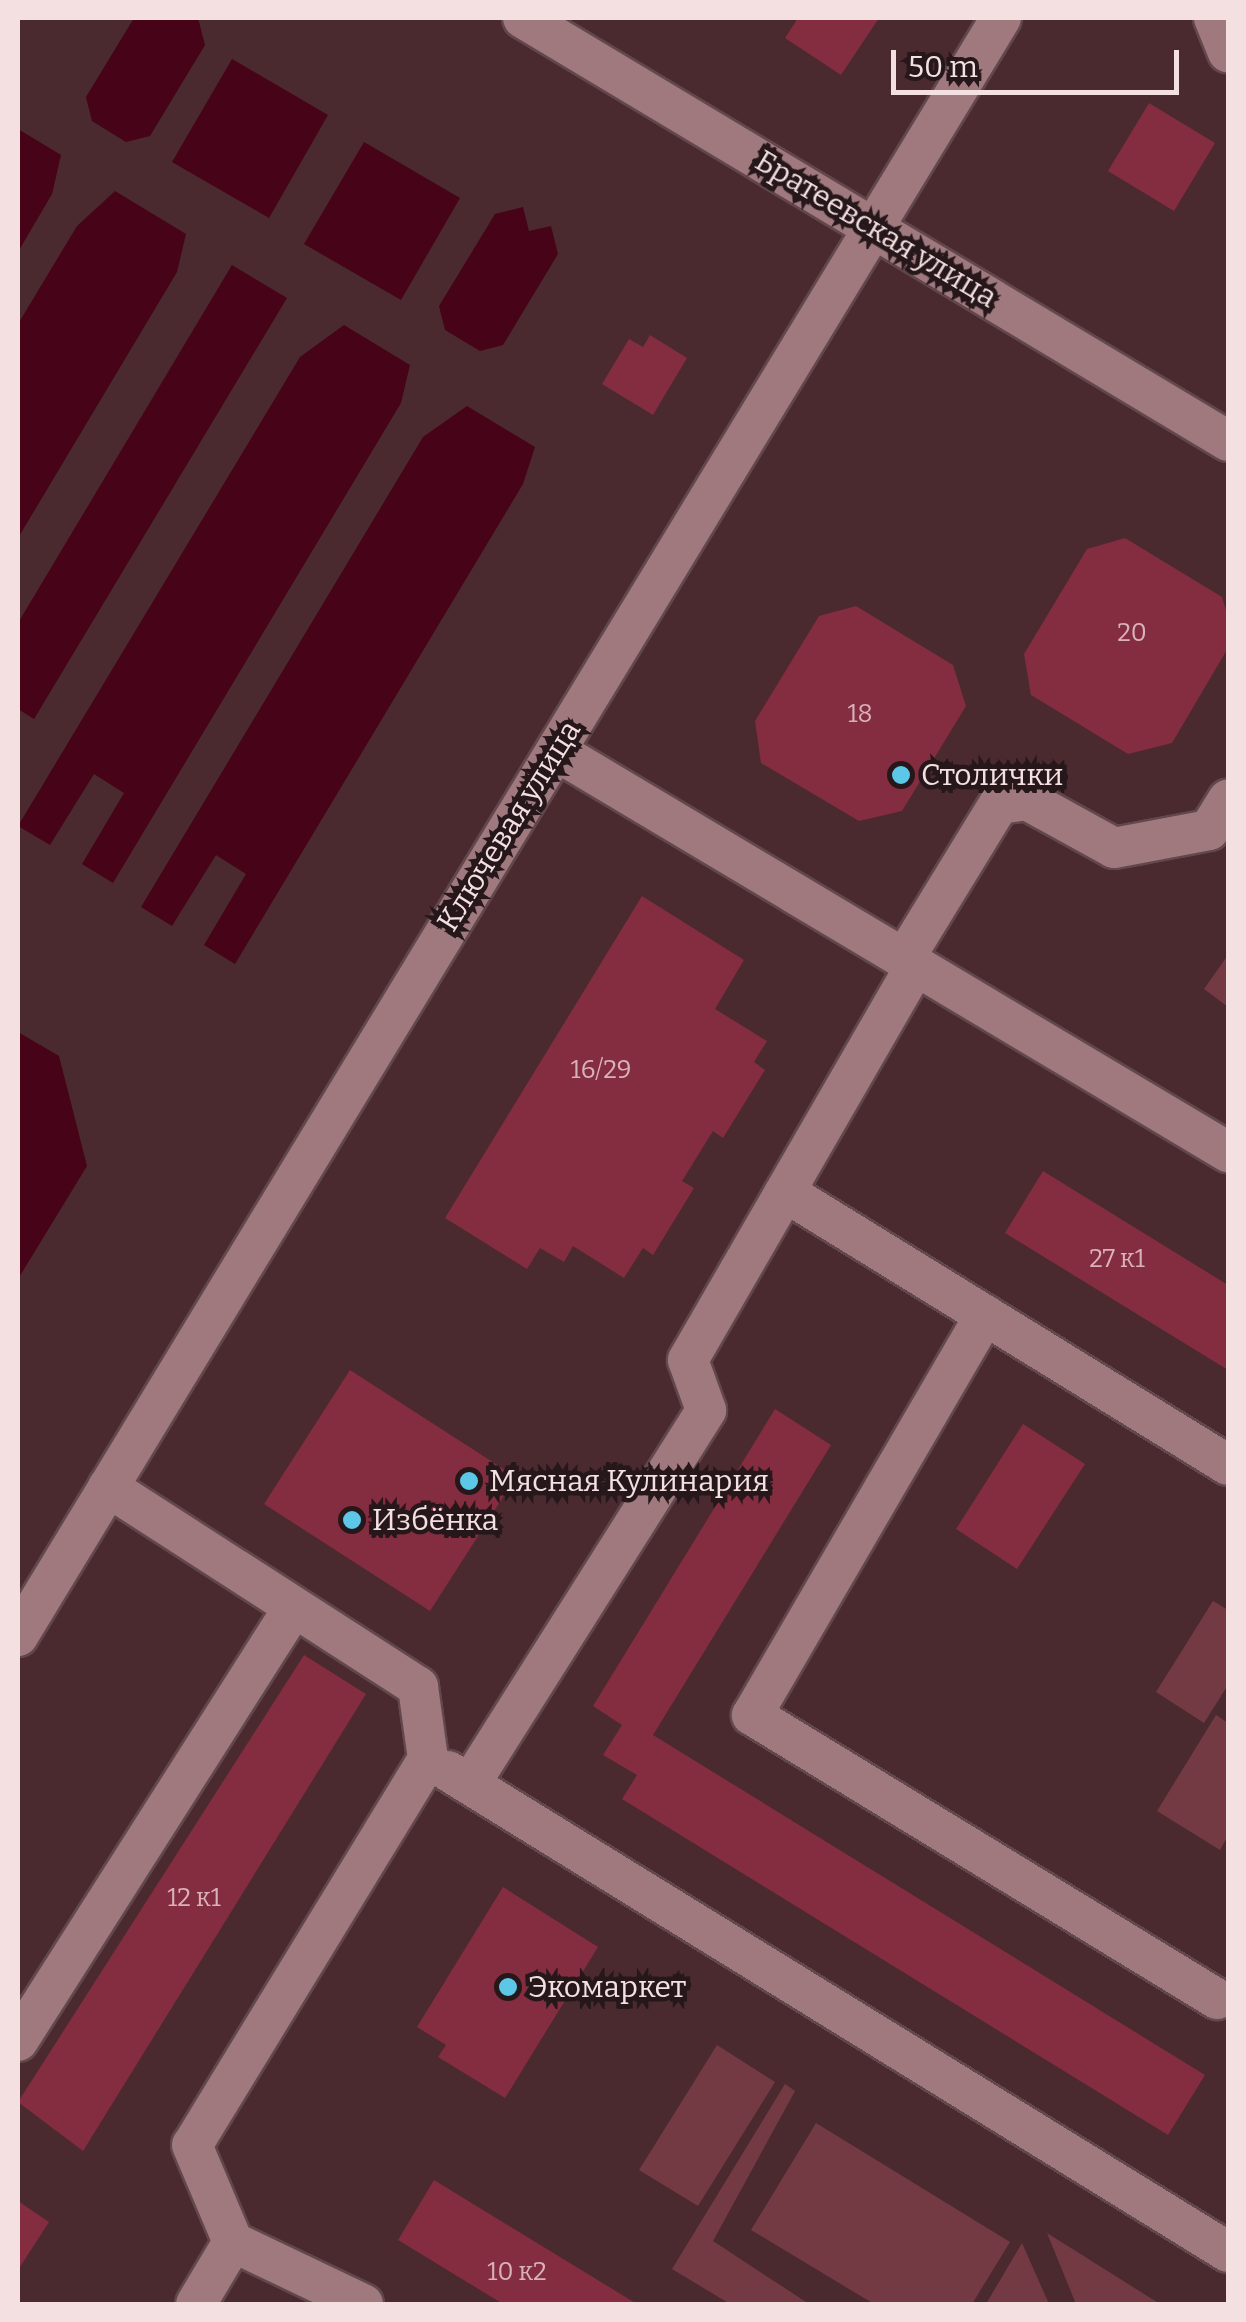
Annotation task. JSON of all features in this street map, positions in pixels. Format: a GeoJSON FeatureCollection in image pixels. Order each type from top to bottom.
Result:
{"type":"FeatureCollection","features":[{"type":"Feature","properties":{"kind":"street","name":"Братеевская улица"},"geometry":{"type":"LineString","coordinates":[[524,18],[1228,442]]}},
{"type":"Feature","properties":{"kind":"street","name":"Ключевая улица"},"geometry":{"type":"LineString","coordinates":[[18,1636],[1001,18]]}},
{"type":"Feature","properties":{"kind":"street"},"geometry":{"type":"LineString","coordinates":[[1214,18],[1228,52]]}},
{"type":"Feature","properties":{"kind":"street"},"geometry":{"type":"LineString","coordinates":[[556,751],[1228,1152]]}},
{"type":"Feature","properties":{"kind":"street"},"geometry":{"type":"LineString","coordinates":[[470,1784],[706,1410],[688,1360],[999,804],[1027,800],[1114,848],[1209,830],[1228,798]]}},
{"type":"Feature","properties":{"kind":"street"},"geometry":{"type":"LineString","coordinates":[[785,1192],[1228,1465]]}},
{"type":"Feature","properties":{"kind":"street"},"geometry":{"type":"LineString","coordinates":[[984,1315],[752,1715],[1224,1996]]}},
{"type":"Feature","properties":{"kind":"street"},"geometry":{"type":"LineString","coordinates":[[108,1487],[418,1687],[428,1759],[192,2145],[233,2242],[363,2304]]}},
{"type":"Feature","properties":{"kind":"street"},"geometry":{"type":"LineString","coordinates":[[18,2041],[294,1607]]}},
{"type":"Feature","properties":{"kind":"street"},"geometry":{"type":"LineString","coordinates":[[428,1759],[1228,2252]]}},
{"type":"Feature","properties":{"kind":"street"},"geometry":{"type":"LineString","coordinates":[[196,2304],[233,2242]]}},
{"type":"Feature","properties":{"kind":"shaded area"},"geometry":{"type":"Polygon","coordinates":[[[134,18],[198,18],[205,45],[150,136],[126,142],[92,121],[86,97],[134,18]]]}},
{"type":"Feature","properties":{"kind":"shaded area"},"geometry":{"type":"Polygon","coordinates":[[[232,59],[328,115],[269,218],[172,162],[232,59]]]}},
{"type":"Feature","properties":{"kind":"shaded area"},"geometry":{"type":"Polygon","coordinates":[[[18,129],[61,155],[52,194],[18,252],[18,129]]]}},
{"type":"Feature","properties":{"kind":"shaded area"},"geometry":{"type":"Polygon","coordinates":[[[364,142],[460,198],[401,300],[304,244],[364,142]]]}},
{"type":"Feature","properties":{"kind":"shaded area"},"geometry":{"type":"Polygon","coordinates":[[[115,191],[186,234],[177,272],[18,538],[18,324],[77,226],[115,191]]]}},
{"type":"Feature","properties":{"kind":"shaded area"},"geometry":{"type":"Polygon","coordinates":[[[523,207],[529,231],[551,226],[558,254],[503,345],[480,351],[445,330],[439,306],[495,214],[523,207]]]}},
{"type":"Feature","properties":{"kind":"shaded area"},"geometry":{"type":"Polygon","coordinates":[[[232,265],[287,298],[34,719],[18,709],[18,623],[232,265]]]}},
{"type":"Feature","properties":{"kind":"shaded area"},"geometry":{"type":"Polygon","coordinates":[[[344,325],[410,365],[401,403],[113,883],[82,864],[124,793],[94,774],[50,845],[18,826],[300,357],[344,325]]]}},
{"type":"Feature","properties":{"kind":"shaded area"},"geometry":{"type":"Polygon","coordinates":[[[467,406],[535,447],[523,484],[235,964],[204,945],[246,874],[216,855],[172,926],[141,907],[423,437],[467,406]]]}},
{"type":"Feature","properties":{"kind":"shaded area"},"geometry":{"type":"Polygon","coordinates":[[[1228,955],[1228,1007],[1204,989],[1228,955]]]}},
{"type":"Feature","properties":{"kind":"shaded area"},"geometry":{"type":"Polygon","coordinates":[[[18,1032],[59,1056],[87,1166],[18,1279],[18,1032]]]}},
{"type":"Feature","properties":{"kind":"shaded area"},"geometry":{"type":"Polygon","coordinates":[[[1213,1601],[1228,1610],[1228,1685],[1204,1723],[1156,1692],[1213,1601]]]}},
{"type":"Feature","properties":{"kind":"shaded area"},"geometry":{"type":"Polygon","coordinates":[[[1216,1715],[1228,1723],[1228,1836],[1220,1850],[1157,1811],[1216,1715]]]}},
{"type":"Feature","properties":{"kind":"shaded area"},"geometry":{"type":"Polygon","coordinates":[[[717,2045],[775,2082],[698,2206],[639,2170],[717,2045]]]}},
{"type":"Feature","properties":{"kind":"shaded area"},"geometry":{"type":"Polygon","coordinates":[[[785,2084],[795,2091],[713,2241],[809,2304],[730,2304],[672,2269],[785,2084]]]}},
{"type":"Feature","properties":{"kind":"shaded area"},"geometry":{"type":"Polygon","coordinates":[[[816,2123],[1010,2242],[972,2304],[874,2304],[751,2230],[816,2123]]]}},
{"type":"Feature","properties":{"kind":"shaded area"},"geometry":{"type":"Polygon","coordinates":[[[1047,2233],[1160,2304],[1076,2304],[1047,2233]]]}},
{"type":"Feature","properties":{"kind":"shaded area"},"geometry":{"type":"Polygon","coordinates":[[[1022,2243],[1049,2304],[986,2304],[1022,2243]]]}},
{"type":"Feature","properties":{"kind":"building"},"geometry":{"type":"Polygon","coordinates":[[[798,18],[879,18],[841,75],[785,38],[798,18]]]}},
{"type":"Feature","properties":{"kind":"building"},"geometry":{"type":"Polygon","coordinates":[[[1149,103],[1215,143],[1174,211],[1108,171],[1149,103]]]}},
{"type":"Feature","properties":{"kind":"building"},"geometry":{"type":"Polygon","coordinates":[[[650,335],[687,358],[653,415],[602,384],[629,339],[643,347],[650,335]]]}},
{"type":"Feature","properties":{"kind":"building"},"geometry":{"type":"Polygon","coordinates":[[[1125,538],[1222,597],[1228,617],[1228,648],[1172,743],[1128,754],[1031,695],[1024,654],[1087,549],[1125,538]]]}},
{"type":"Feature","properties":{"kind":"building"},"geometry":{"type":"Polygon","coordinates":[[[856,606],[953,665],[966,706],[902,811],[859,821],[761,763],[755,721],[819,616],[856,606]]]}},
{"type":"Feature","properties":{"kind":"building"},"geometry":{"type":"Polygon","coordinates":[[[642,896],[744,960],[715,1009],[767,1041],[754,1062],[765,1070],[723,1138],[713,1131],[682,1181],[694,1188],[653,1255],[643,1248],[624,1278],[573,1246],[564,1262],[540,1248],[527,1269],[445,1218],[642,896]]]}},
{"type":"Feature","properties":{"kind":"building"},"geometry":{"type":"Polygon","coordinates":[[[1043,1171],[1228,1285],[1228,1370],[1005,1233],[1043,1171]]]}},
{"type":"Feature","properties":{"kind":"building"},"geometry":{"type":"Polygon","coordinates":[[[350,1370],[516,1477],[430,1611],[264,1504],[350,1370]]]}},
{"type":"Feature","properties":{"kind":"building"},"geometry":{"type":"Polygon","coordinates":[[[775,1409],[831,1445],[653,1735],[1205,2075],[1168,2135],[622,1799],[637,1775],[603,1755],[622,1725],[593,1706],[775,1409]]]}},
{"type":"Feature","properties":{"kind":"building"},"geometry":{"type":"Polygon","coordinates":[[[1023,1424],[1085,1464],[1017,1569],[956,1529],[1023,1424]]]}},
{"type":"Feature","properties":{"kind":"building"},"geometry":{"type":"Polygon","coordinates":[[[304,1655],[366,1694],[83,2151],[18,2102],[304,1655]]]}},
{"type":"Feature","properties":{"kind":"building","name":"Экомаркет"},"geometry":{"type":"Polygon","coordinates":[[[503,1887],[598,1947],[505,2098],[438,2057],[446,2045],[417,2027],[503,1887]]]}},
{"type":"Feature","properties":{"kind":"building"},"geometry":{"type":"Polygon","coordinates":[[[434,2180],[637,2304],[503,2304],[398,2240],[434,2180]]]}},
{"type":"Feature","properties":{"kind":"building"},"geometry":{"type":"Polygon","coordinates":[[[18,2201],[49,2222],[18,2270],[18,2201]]]}},
{"type":"Feature","properties":{"kind":"place","name":"Столички"},"geometry":{"type":"Point","coordinates":[901,775]}},
{"type":"Feature","properties":{"kind":"place","name":"Мясная Кулинария"},"geometry":{"type":"Point","coordinates":[469,1481]}},
{"type":"Feature","properties":{"kind":"place","name":"Избёнка"},"geometry":{"type":"Point","coordinates":[352,1520]}},
{"type":"Feature","properties":{"kind":"place","name":"Экомаркет"},"geometry":{"type":"Point","coordinates":[508,1987]}}]}
